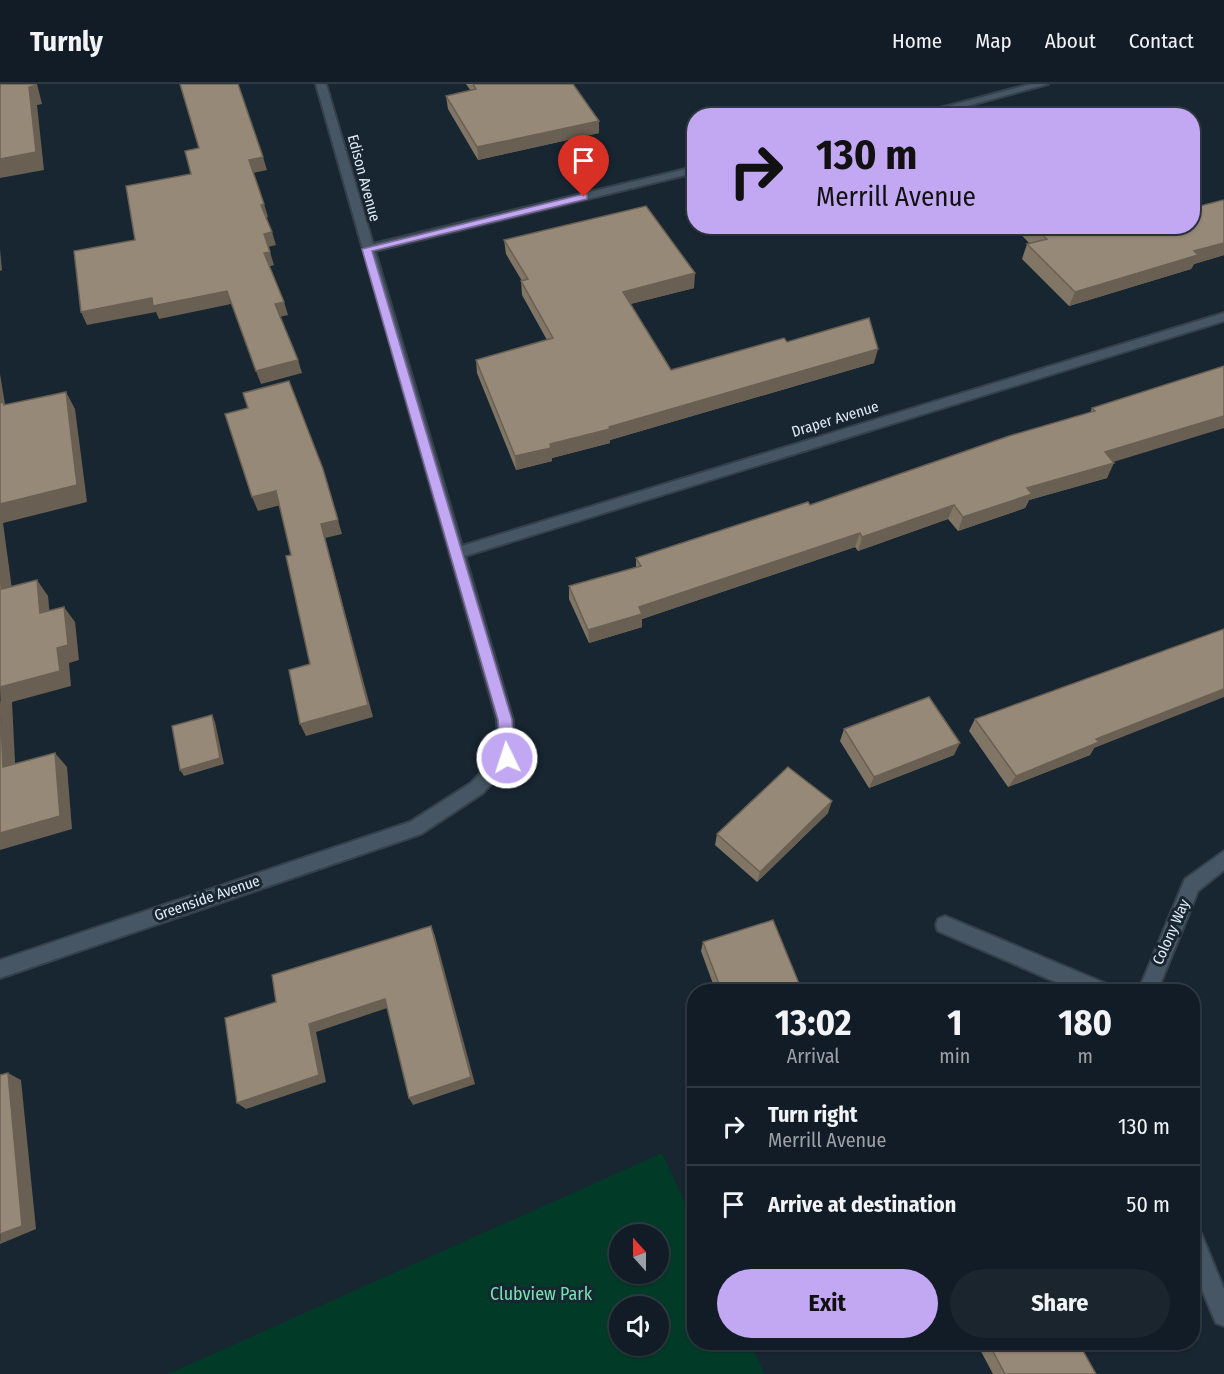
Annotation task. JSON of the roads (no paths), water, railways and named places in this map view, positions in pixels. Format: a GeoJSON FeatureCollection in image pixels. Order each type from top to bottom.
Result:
{"type":"FeatureCollection","features":[{"type":"Feature","properties":{"kind":"street","name":"Edison Avenue"},"geometry":{"type":"LineString","coordinates":[[321,84],[505,720],[507,758],[477,788],[415,828]]}},
{"type":"Feature","properties":{"kind":"street"},"geometry":{"type":"LineString","coordinates":[[947,108],[1043,84]]}},
{"type":"Feature","properties":{"kind":"street"},"geometry":{"type":"LineString","coordinates":[[367,249],[687,172]]}},
{"type":"Feature","properties":{"kind":"street","name":"Draper Avenue"},"geometry":{"type":"LineString","coordinates":[[457,553],[1224,317]]}},
{"type":"Feature","properties":{"kind":"street","name":"Greenside Avenue"},"geometry":{"type":"LineString","coordinates":[[0,969],[415,828]]}},
{"type":"Feature","properties":{"kind":"street","name":"Colony Way"},"geometry":{"type":"LineString","coordinates":[[1149,984],[1191,885],[1224,859]]}},
{"type":"Feature","properties":{"kind":"street"},"geometry":{"type":"LineString","coordinates":[[945,925],[1083,984]]}},
{"type":"Feature","properties":{"kind":"street"},"geometry":{"type":"LineString","coordinates":[[1200,1258],[1224,1315]]}},
{"type":"Feature","properties":{"kind":"park label","name":"Clubview Park"},"geometry":{"type":"Point","coordinates":[541,1294]}}]}
